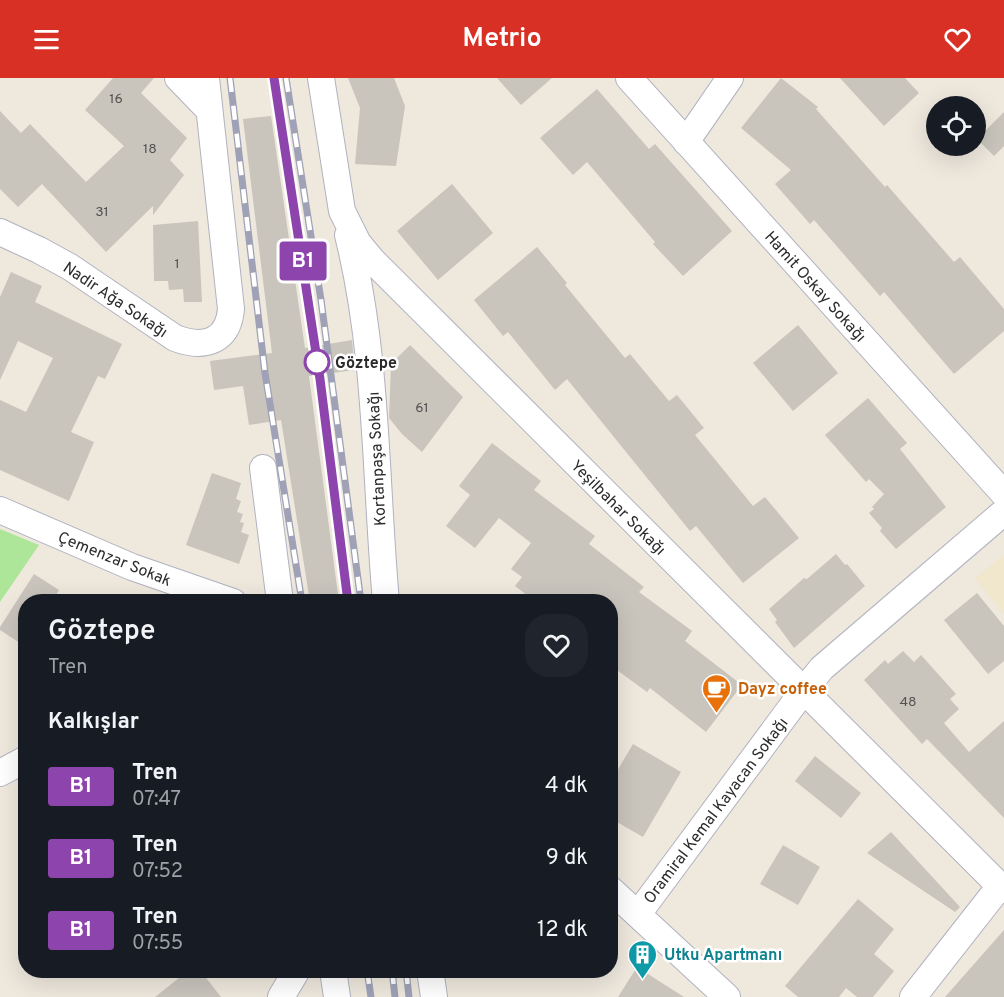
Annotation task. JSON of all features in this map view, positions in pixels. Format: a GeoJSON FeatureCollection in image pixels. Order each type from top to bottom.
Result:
{"type":"FeatureCollection","features":[{"type":"Feature","properties":{"kind":"street"},"geometry":{"type":"LineString","coordinates":[[178,78],[209,110]]}},
{"type":"Feature","properties":{"kind":"street"},"geometry":{"type":"LineString","coordinates":[[206,78],[209,110]]}},
{"type":"Feature","properties":{"kind":"street","name":"Yeşilbahar Sokağı"},"geometry":{"type":"LineString","coordinates":[[321,78],[342,211],[358,243],[390,280],[1002,888]]}},
{"type":"Feature","properties":{"kind":"street","name":"Hamit Oskay Sokağı"},"geometry":{"type":"LineString","coordinates":[[629,78],[1004,494]]}},
{"type":"Feature","properties":{"kind":"street"},"geometry":{"type":"LineString","coordinates":[[686,142],[730,78]]}},
{"type":"Feature","properties":{"kind":"street","name":"Nadir Ağa Sokağı"},"geometry":{"type":"LineString","coordinates":[[0,232],[70,267],[175,338],[194,343],[214,340],[223,333],[229,321],[231,309],[209,110]]}},
{"type":"Feature","properties":{"kind":"street","name":"Kortanpaşa Sokağı"},"geometry":{"type":"LineString","coordinates":[[342,211],[360,287],[369,344],[385,594]]}},
{"type":"Feature","properties":{"kind":"street"},"geometry":{"type":"LineString","coordinates":[[263,468],[279,594]]}},
{"type":"Feature","properties":{"kind":"street","name":"Çemenzar Sokak"},"geometry":{"type":"LineString","coordinates":[[0,510],[143,571],[210,594]]}},
{"type":"Feature","properties":{"kind":"street","name":"Oramiral Kemal Kayacan Sokağı"},"geometry":{"type":"LineString","coordinates":[[638,914],[804,690],[834,657],[1004,512]]}},
{"type":"Feature","properties":{"kind":"street"},"geometry":{"type":"LineString","coordinates":[[0,773],[18,763]]}},
{"type":"Feature","properties":{"kind":"street"},"geometry":{"type":"LineString","coordinates":[[914,997],[1002,888]]}},
{"type":"Feature","properties":{"kind":"street"},"geometry":{"type":"LineString","coordinates":[[618,896],[727,997]]}},
{"type":"Feature","properties":{"kind":"street"},"geometry":{"type":"LineString","coordinates":[[281,997],[292,978]]}},
{"type":"Feature","properties":{"kind":"street"},"geometry":{"type":"LineString","coordinates":[[334,978],[337,997]]}},
{"type":"Feature","properties":{"kind":"street"},"geometry":{"type":"LineString","coordinates":[[431,978],[434,997]]}},
{"type":"Feature","properties":{"kind":"shaded area"},"geometry":{"type":"Polygon","coordinates":[[[1004,555],[1004,614],[975,578],[1004,555]]]}},
{"type":"Feature","properties":{"kind":"green space"},"geometry":{"type":"Polygon","coordinates":[[[0,529],[39,545],[0,602],[0,529]]]}},
{"type":"Feature","properties":{"kind":"building"},"geometry":{"type":"Polygon","coordinates":[[[113,78],[154,78],[141,93],[187,138],[170,160],[184,175],[153,215],[153,206],[106,252],[42,184],[18,207],[0,189],[0,111],[21,133],[30,124],[86,182],[124,146],[85,110],[113,78]]]}},
{"type":"Feature","properties":{"kind":"building"},"geometry":{"type":"Polygon","coordinates":[[[348,78],[394,78],[405,106],[396,166],[355,164],[360,108],[348,78]]]}},
{"type":"Feature","properties":{"kind":"building"},"geometry":{"type":"Polygon","coordinates":[[[497,78],[552,78],[521,105],[497,78]]]}},
{"type":"Feature","properties":{"kind":"building"},"geometry":{"type":"Polygon","coordinates":[[[781,78],[818,107],[816,109],[885,187],[887,185],[954,262],[960,257],[1004,309],[1004,331],[954,374],[884,292],[880,296],[814,220],[810,224],[775,184],[791,170],[741,128],[781,78]]]}},
{"type":"Feature","properties":{"kind":"building"},"geometry":{"type":"Polygon","coordinates":[[[840,78],[905,78],[919,93],[884,126],[840,78]]]}},
{"type":"Feature","properties":{"kind":"building"},"geometry":{"type":"Polygon","coordinates":[[[597,89],[649,149],[655,144],[732,231],[683,276],[653,244],[655,242],[587,162],[573,175],[540,138],[597,89]]]}},
{"type":"Feature","properties":{"kind":"building"},"geometry":{"type":"Polygon","coordinates":[[[1004,112],[1004,146],[994,156],[986,148],[986,130],[1004,112]]]}},
{"type":"Feature","properties":{"kind":"building"},"geometry":{"type":"Polygon","coordinates":[[[271,116],[305,348],[352,340],[355,370],[309,376],[338,594],[309,594],[281,420],[249,425],[243,386],[214,390],[210,361],[272,353],[243,119],[271,116]]]}},
{"type":"Feature","properties":{"kind":"building"},"geometry":{"type":"Polygon","coordinates":[[[452,184],[493,233],[438,280],[397,231],[452,184]]]}},
{"type":"Feature","properties":{"kind":"building"},"geometry":{"type":"Polygon","coordinates":[[[198,221],[202,302],[184,302],[183,289],[169,290],[168,281],[154,281],[153,225],[198,221]]]}},
{"type":"Feature","properties":{"kind":"building"},"geometry":{"type":"Polygon","coordinates":[[[537,247],[625,358],[630,354],[669,401],[677,395],[704,428],[695,435],[753,506],[765,497],[799,538],[743,583],[696,526],[690,531],[567,379],[555,390],[508,332],[503,336],[474,300],[537,247]]]}},
{"type":"Feature","properties":{"kind":"building"},"geometry":{"type":"Polygon","coordinates":[[[11,272],[42,286],[35,302],[122,344],[105,379],[98,376],[71,432],[94,442],[69,501],[0,470],[0,400],[26,412],[53,358],[18,341],[0,380],[0,297],[11,272]]]}},
{"type":"Feature","properties":{"kind":"building"},"geometry":{"type":"Polygon","coordinates":[[[798,325],[838,373],[793,411],[753,363],[798,325]]]}},
{"type":"Feature","properties":{"kind":"building"},"geometry":{"type":"Polygon","coordinates":[[[410,345],[463,397],[422,452],[402,434],[389,418],[391,364],[410,345]]]}},
{"type":"Feature","properties":{"kind":"building"},"geometry":{"type":"Polygon","coordinates":[[[868,398],[907,443],[900,449],[946,507],[896,549],[880,531],[882,528],[869,513],[884,494],[869,479],[866,482],[825,435],[868,398]]]}},
{"type":"Feature","properties":{"kind":"building"},"geometry":{"type":"Polygon","coordinates":[[[492,443],[541,481],[534,490],[595,536],[589,544],[644,587],[639,592],[692,631],[685,641],[742,685],[706,732],[650,688],[647,692],[618,671],[618,594],[526,594],[515,586],[522,577],[511,569],[531,543],[499,518],[475,548],[446,526],[470,495],[459,486],[492,443]]]}},
{"type":"Feature","properties":{"kind":"building"},"geometry":{"type":"Polygon","coordinates":[[[212,473],[241,483],[236,499],[241,501],[237,512],[243,514],[240,522],[244,523],[241,532],[249,535],[239,564],[186,545],[212,473]]]}},
{"type":"Feature","properties":{"kind":"building"},"geometry":{"type":"Polygon","coordinates":[[[836,554],[865,586],[794,648],[775,622],[777,620],[769,609],[836,554]]]}},
{"type":"Feature","properties":{"kind":"building"},"geometry":{"type":"Polygon","coordinates":[[[34,574],[59,590],[57,594],[21,594],[34,574]]]}},
{"type":"Feature","properties":{"kind":"building"},"geometry":{"type":"Polygon","coordinates":[[[977,593],[1004,626],[1004,661],[988,674],[944,620],[977,593]]]}},
{"type":"Feature","properties":{"kind":"building"},"geometry":{"type":"Polygon","coordinates":[[[18,599],[18,642],[0,630],[18,599]]]}},
{"type":"Feature","properties":{"kind":"building"},"geometry":{"type":"Polygon","coordinates":[[[903,651],[914,662],[921,655],[956,694],[950,699],[959,709],[944,723],[969,752],[1004,721],[1004,818],[927,739],[922,744],[864,680],[885,660],[888,664],[903,651]]]}},
{"type":"Feature","properties":{"kind":"building"},"geometry":{"type":"Polygon","coordinates":[[[633,744],[681,772],[643,837],[618,823],[618,769],[633,744]]]}},
{"type":"Feature","properties":{"kind":"building"},"geometry":{"type":"Polygon","coordinates":[[[815,756],[861,793],[841,818],[795,781],[815,756]]]}},
{"type":"Feature","properties":{"kind":"building"},"geometry":{"type":"Polygon","coordinates":[[[891,832],[960,907],[955,912],[867,853],[891,832]]]}},
{"type":"Feature","properties":{"kind":"building"},"geometry":{"type":"Polygon","coordinates":[[[783,845],[820,867],[798,905],[760,884],[783,845]]]}},
{"type":"Feature","properties":{"kind":"building"},"geometry":{"type":"Polygon","coordinates":[[[858,899],[894,929],[874,954],[894,971],[873,997],[857,997],[846,988],[839,997],[798,997],[785,986],[858,899]]]}},
{"type":"Feature","properties":{"kind":"building"},"geometry":{"type":"Polygon","coordinates":[[[1004,930],[1004,997],[945,997],[1004,930]]]}},
{"type":"Feature","properties":{"kind":"building","name":"Utku Apartmanı"},"geometry":{"type":"Polygon","coordinates":[[[637,967],[684,997],[618,997],[637,967]]]}},
{"type":"Feature","properties":{"kind":"building"},"geometry":{"type":"Polygon","coordinates":[[[179,978],[206,978],[221,997],[155,997],[179,978]]]}},
{"type":"Feature","properties":{"kind":"railway"},"geometry":{"type":"LineString","coordinates":[[230,78],[265,373],[301,594]]}},
{"type":"Feature","properties":{"kind":"railway"},"geometry":{"type":"LineString","coordinates":[[274,78],[317,362],[347,594]]}},
{"type":"Feature","properties":{"kind":"railway"},"geometry":{"type":"LineString","coordinates":[[286,78],[321,300],[360,594]]}},
{"type":"Feature","properties":{"kind":"railway"},"geometry":{"type":"LineString","coordinates":[[368,978],[371,997]]}},
{"type":"Feature","properties":{"kind":"railway"},"geometry":{"type":"LineString","coordinates":[[393,978],[395,997]]}},
{"type":"Feature","properties":{"kind":"railway"},"geometry":{"type":"LineString","coordinates":[[407,978],[409,997]]}},
{"type":"Feature","properties":{"kind":"train","name":"B1"},"geometry":{"type":"LineString","coordinates":[[274,78],[320,379],[347,594]]}},
{"type":"Feature","properties":{"kind":"place","name":"Göztepe"},"geometry":{"type":"Point","coordinates":[317,362]}},
{"type":"Feature","properties":{"kind":"place","name":"Dayz coffee"},"geometry":{"type":"Point","coordinates":[717,714]}},
{"type":"Feature","properties":{"kind":"place","name":"Utku Apartmanı"},"geometry":{"type":"Point","coordinates":[643,980]}}]}
